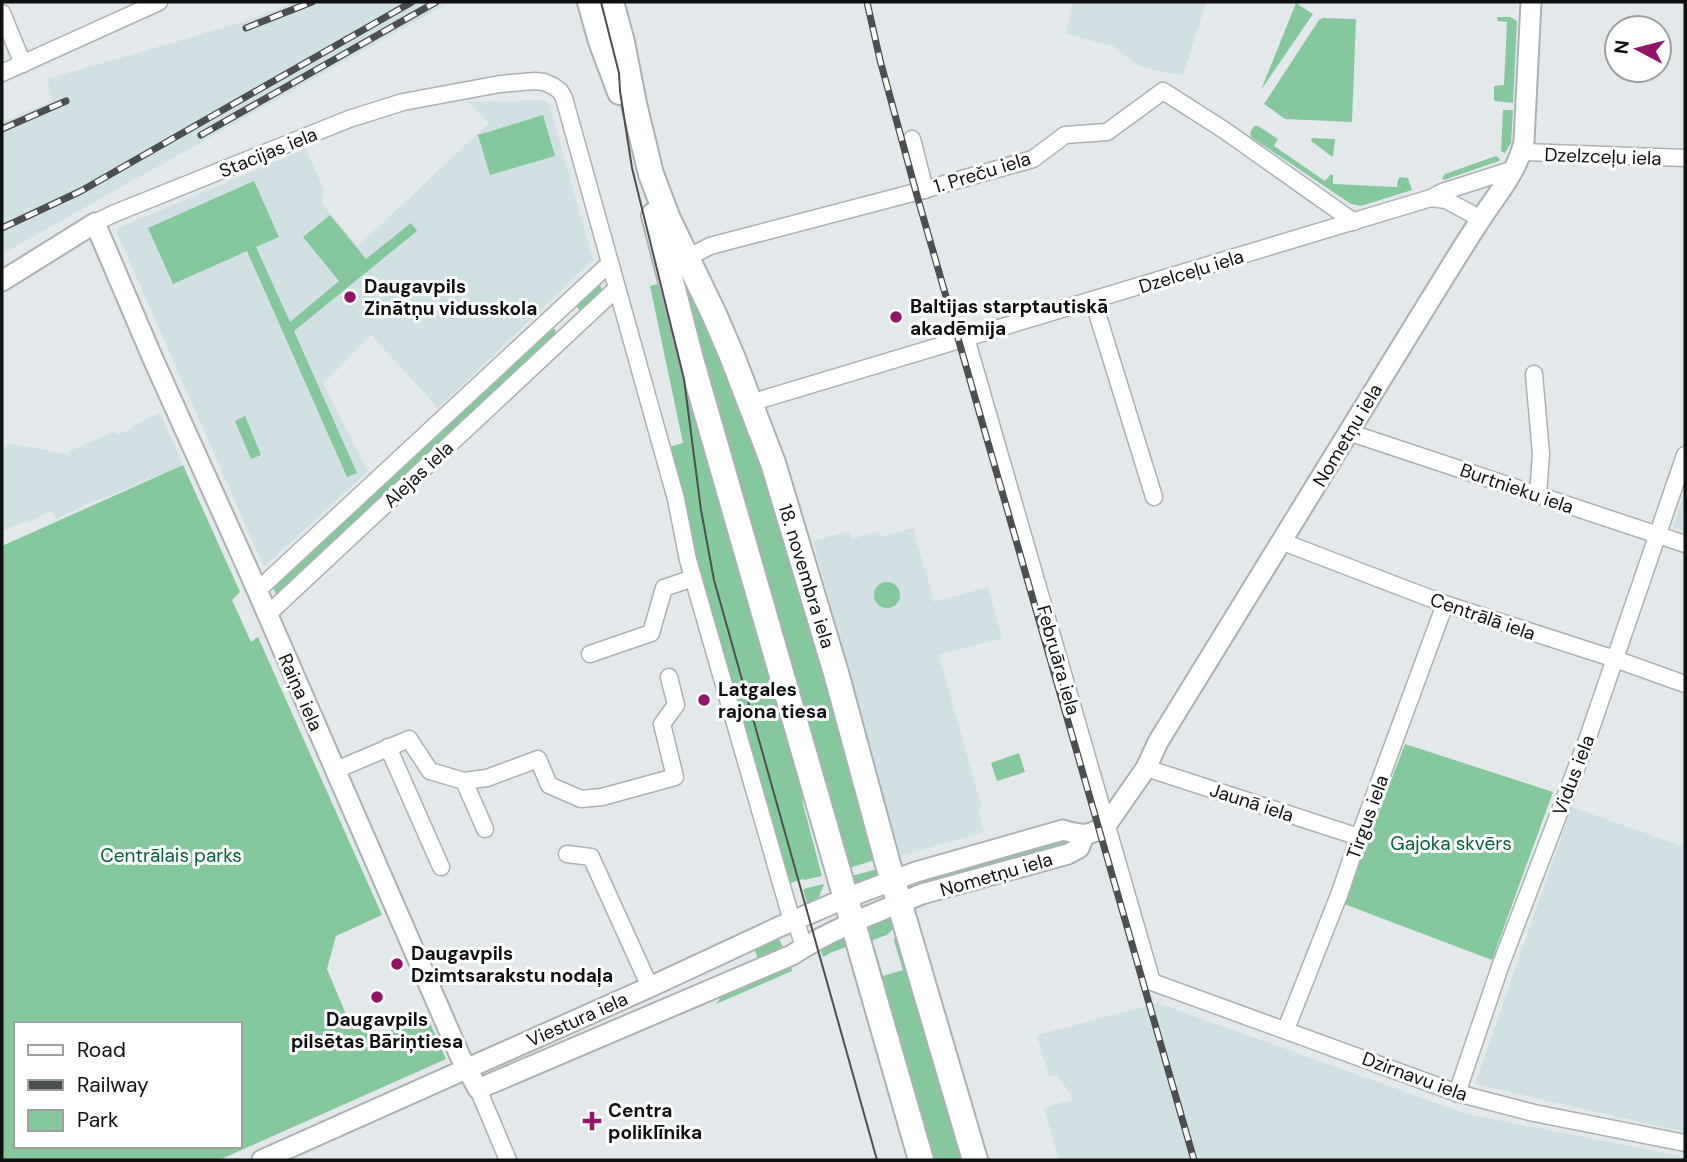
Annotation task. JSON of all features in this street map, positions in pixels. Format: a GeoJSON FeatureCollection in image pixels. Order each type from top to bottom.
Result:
{"type":"FeatureCollection","features":[{"type":"Feature","properties":{"kind":"main road"},"geometry":{"type":"LineString","coordinates":[[590,2],[636,145],[691,359],[921,1160]]}},
{"type":"Feature","properties":{"kind":"main road","name":"18. novembra iela"},"geometry":{"type":"LineString","coordinates":[[611,2],[652,174],[668,219],[713,312],[777,475],[975,1160]]}},
{"type":"Feature","properties":{"kind":"street"},"geometry":{"type":"LineString","coordinates":[[2,74],[159,2]]}},
{"type":"Feature","properties":{"kind":"street","name":"Nometņu iela"},"geometry":{"type":"LineString","coordinates":[[897,892],[922,894],[1068,854],[1079,848],[1084,836],[1107,824],[1146,768],[1158,742],[1518,161],[1527,108],[1531,2]]}},
{"type":"Feature","properties":{"kind":"street"},"geometry":{"type":"LineString","coordinates":[[2,13],[23,64]]}},
{"type":"Feature","properties":{"kind":"street","name":"Stacijas iela"},"geometry":{"type":"LineString","coordinates":[[2,281],[113,214],[349,119],[403,102],[500,84],[535,81],[553,86],[564,98],[609,264]]}},
{"type":"Feature","properties":{"kind":"street","name":"1. Preču iela"},"geometry":{"type":"LineString","coordinates":[[687,258],[710,246],[1033,159],[1065,135],[1107,132],[1163,92],[1354,222]]}},
{"type":"Feature","properties":{"kind":"street"},"geometry":{"type":"LineString","coordinates":[[912,139],[925,190]]}},
{"type":"Feature","properties":{"kind":"street","name":"Dzelzceļu iela"},"geometry":{"type":"LineString","coordinates":[[1518,161],[1685,158]]}},
{"type":"Feature","properties":{"kind":"street","name":"Dzelceļu iela"},"geometry":{"type":"LineString","coordinates":[[750,403],[1431,198],[1518,161]]}},
{"type":"Feature","properties":{"kind":"street"},"geometry":{"type":"LineString","coordinates":[[1431,198],[1446,200],[1481,219]]}},
{"type":"Feature","properties":{"kind":"street","name":"Raiņa iela"},"geometry":{"type":"LineString","coordinates":[[95,223],[508,1160]]}},
{"type":"Feature","properties":{"kind":"street"},"geometry":{"type":"LineString","coordinates":[[609,264],[676,499],[693,578],[792,921],[799,928],[804,947]]}},
{"type":"Feature","properties":{"kind":"street","name":"Alejas iela"},"geometry":{"type":"LineString","coordinates":[[257,591],[609,264]]}},
{"type":"Feature","properties":{"kind":"street","name":"Alejas iela"},"geometry":{"type":"LineString","coordinates":[[267,615],[616,289]]}},
{"type":"Feature","properties":{"kind":"street"},"geometry":{"type":"LineString","coordinates":[[1093,300],[1154,497]]}},
{"type":"Feature","properties":{"kind":"street"},"geometry":{"type":"LineString","coordinates":[[552,317],[568,334]]}},
{"type":"Feature","properties":{"kind":"street","name":"Februāra iela"},"geometry":{"type":"LineString","coordinates":[[967,338],[1153,982]]}},
{"type":"Feature","properties":{"kind":"street"},"geometry":{"type":"LineString","coordinates":[[1534,374],[1541,454],[1538,495]]}},
{"type":"Feature","properties":{"kind":"street","name":"Burtnieku iela"},"geometry":{"type":"LineString","coordinates":[[1348,432],[1685,544]]}},
{"type":"Feature","properties":{"kind":"street","name":"Vidus iela"},"geometry":{"type":"LineString","coordinates":[[1457,1093],[1501,964],[1586,743],[1685,455]]}},
{"type":"Feature","properties":{"kind":"street","name":"Centrālā iela"},"geometry":{"type":"LineString","coordinates":[[1283,542],[1445,604],[1685,684]]}},
{"type":"Feature","properties":{"kind":"street"},"geometry":{"type":"LineString","coordinates":[[590,654],[651,633],[664,588],[693,578]]}},
{"type":"Feature","properties":{"kind":"street","name":"Tirgus iela"},"geometry":{"type":"LineString","coordinates":[[1286,1029],[1339,895],[1445,604]]}},
{"type":"Feature","properties":{"kind":"street"},"geometry":{"type":"LineString","coordinates":[[336,770],[409,739],[430,771],[464,781],[487,778],[538,759],[549,785],[581,799],[602,797],[675,777],[662,724],[676,705],[669,677]]}},
{"type":"Feature","properties":{"kind":"street"},"geometry":{"type":"LineString","coordinates":[[388,747],[441,867]]}},
{"type":"Feature","properties":{"kind":"street","name":"Jaunā iela"},"geometry":{"type":"LineString","coordinates":[[1146,768],[1359,837]]}},
{"type":"Feature","properties":{"kind":"street"},"geometry":{"type":"LineString","coordinates":[[464,781],[485,829]]}},
{"type":"Feature","properties":{"kind":"street"},"geometry":{"type":"LineString","coordinates":[[566,854],[591,857],[650,987]]}},
{"type":"Feature","properties":{"kind":"street","name":"Viestura iela"},"geometry":{"type":"LineString","coordinates":[[262,1160],[846,898],[897,892]]}},
{"type":"Feature","properties":{"kind":"street","name":"Viestura iela"},"geometry":{"type":"LineString","coordinates":[[478,1089],[792,956],[804,947],[853,923],[897,892]]}},
{"type":"Feature","properties":{"kind":"street","name":"Dzirnavu iela"},"geometry":{"type":"LineString","coordinates":[[1153,982],[1457,1093],[1534,1113],[1685,1143]]}},
{"type":"Feature","properties":{"kind":"shaded area"},"geometry":{"type":"Polygon","coordinates":[[[297,2],[450,2],[2,254],[2,122],[53,101],[47,79],[237,24],[297,2]]]}},
{"type":"Feature","properties":{"kind":"shaded area"},"geometry":{"type":"Polygon","coordinates":[[[1073,2],[1206,2],[1183,76],[1141,67],[1113,46],[1066,34],[1073,2]]]}},
{"type":"Feature","properties":{"kind":"shaded area","name":"Daugavpils Zinātņu vidusskola"},"geometry":{"type":"Polygon","coordinates":[[[545,100],[549,104],[593,260],[438,408],[371,335],[323,384],[368,471],[264,567],[117,233],[118,228],[306,149],[324,190],[322,204],[358,246],[489,123],[468,102],[545,100]]]}},
{"type":"Feature","properties":{"kind":"shaded area"},"geometry":{"type":"Polygon","coordinates":[[[160,413],[183,465],[56,519],[52,511],[2,532],[2,449],[11,443],[69,455],[68,452],[114,431],[117,435],[160,413]]]}},
{"type":"Feature","properties":{"kind":"shaded area"},"geometry":{"type":"Polygon","coordinates":[[[1685,493],[1685,531],[1673,527],[1685,493]]]}},
{"type":"Feature","properties":{"kind":"shaded area"},"geometry":{"type":"Polygon","coordinates":[[[913,528],[934,602],[988,587],[1002,638],[939,655],[982,809],[978,810],[984,832],[900,856],[813,541],[849,531],[851,539],[879,531],[880,537],[913,528]]]}},
{"type":"Feature","properties":{"kind":"shaded area"},"geometry":{"type":"Polygon","coordinates":[[[1572,807],[1685,847],[1685,1132],[1475,1084],[1572,807]]]}},
{"type":"Feature","properties":{"kind":"shaded area"},"geometry":{"type":"Polygon","coordinates":[[[1158,1003],[1467,1114],[1685,1157],[1685,1160],[1059,1160],[1044,1108],[1074,1099],[1057,1075],[1049,1077],[1037,1035],[1158,1003]]]}},
{"type":"Feature","properties":{"kind":"green space"},"geometry":{"type":"Polygon","coordinates":[[[1296,3],[1313,14],[1261,90],[1296,3]]]}},
{"type":"Feature","properties":{"kind":"green space"},"geometry":{"type":"Polygon","coordinates":[[[1497,17],[1510,17],[1517,21],[1513,103],[1494,100],[1494,86],[1504,85],[1507,22],[1498,21],[1497,17]]]}},
{"type":"Feature","properties":{"kind":"green space"},"geometry":{"type":"Polygon","coordinates":[[[1356,19],[1352,122],[1285,119],[1264,104],[1319,20],[1356,19]]]}},
{"type":"Feature","properties":{"kind":"green space"},"geometry":{"type":"Polygon","coordinates":[[[1503,110],[1513,110],[1511,143],[1505,153],[1501,151],[1503,110]]]}},
{"type":"Feature","properties":{"kind":"green space"},"geometry":{"type":"Polygon","coordinates":[[[543,115],[555,156],[490,175],[478,135],[543,115]]]}},
{"type":"Feature","properties":{"kind":"green space"},"geometry":{"type":"Polygon","coordinates":[[[1254,126],[1278,139],[1274,146],[1325,181],[1331,174],[1333,184],[1397,187],[1400,177],[1408,178],[1412,190],[1361,206],[1351,204],[1251,137],[1254,126]]]}},
{"type":"Feature","properties":{"kind":"green space"},"geometry":{"type":"Polygon","coordinates":[[[1312,138],[1335,139],[1333,156],[1311,141],[1312,138]]]}},
{"type":"Feature","properties":{"kind":"green space"},"geometry":{"type":"Polygon","coordinates":[[[1496,156],[1499,161],[1442,179],[1445,174],[1496,156]]]}},
{"type":"Feature","properties":{"kind":"green space"},"geometry":{"type":"Polygon","coordinates":[[[254,181],[279,237],[256,247],[290,322],[339,281],[303,237],[330,215],[366,259],[411,223],[417,231],[294,331],[357,473],[347,477],[247,251],[173,284],[148,228],[254,181]]]}},
{"type":"Feature","properties":{"kind":"green space"},"geometry":{"type":"Polygon","coordinates":[[[686,276],[751,426],[878,859],[846,869],[678,279],[686,276]]]}},
{"type":"Feature","properties":{"kind":"green space"},"geometry":{"type":"Polygon","coordinates":[[[599,282],[603,293],[581,312],[574,304],[599,282]]]}},
{"type":"Feature","properties":{"kind":"green space"},"geometry":{"type":"Polygon","coordinates":[[[665,282],[799,767],[803,804],[822,876],[787,884],[701,580],[669,447],[683,443],[650,286],[665,282]]]}},
{"type":"Feature","properties":{"kind":"green space"},"geometry":{"type":"Polygon","coordinates":[[[550,328],[555,329],[556,335],[277,596],[272,586],[550,328]]]}},
{"type":"Feature","properties":{"kind":"green space"},"geometry":{"type":"Polygon","coordinates":[[[245,416],[261,455],[251,459],[235,421],[245,416]]]}},
{"type":"Feature","properties":{"kind":"green space","name":"Centrālais parks"},"geometry":{"type":"Polygon","coordinates":[[[183,465],[240,592],[232,600],[251,642],[258,637],[382,915],[336,936],[327,969],[348,1019],[383,1034],[426,1014],[446,1059],[219,1160],[2,1160],[2,546],[183,465]]]}},
{"type":"Feature","properties":{"kind":"green space"},"geometry":{"type":"Polygon","coordinates":[[[887,582],[896,586],[900,595],[896,604],[887,608],[878,604],[874,595],[878,586],[887,582]]]}},
{"type":"Feature","properties":{"kind":"green space","name":"Gajoka skvērs"},"geometry":{"type":"Polygon","coordinates":[[[1405,744],[1553,792],[1492,960],[1344,904],[1405,744]]]}},
{"type":"Feature","properties":{"kind":"green space"},"geometry":{"type":"Polygon","coordinates":[[[1019,753],[1025,772],[997,781],[991,763],[1019,753]]]}},
{"type":"Feature","properties":{"kind":"green space"},"geometry":{"type":"Polygon","coordinates":[[[1064,840],[1067,844],[924,886],[922,881],[1064,840]]]}},
{"type":"Feature","properties":{"kind":"green space"},"geometry":{"type":"Polygon","coordinates":[[[881,868],[880,877],[854,886],[848,877],[881,868]]]}},
{"type":"Feature","properties":{"kind":"green space"},"geometry":{"type":"Polygon","coordinates":[[[824,884],[819,897],[808,906],[803,889],[824,884]]]}},
{"type":"Feature","properties":{"kind":"green space"},"geometry":{"type":"Polygon","coordinates":[[[892,917],[897,925],[887,935],[867,942],[866,927],[892,917]]]}},
{"type":"Feature","properties":{"kind":"green space"},"geometry":{"type":"Polygon","coordinates":[[[900,932],[966,1160],[930,1160],[871,948],[875,949],[883,976],[903,970],[894,941],[900,932]]]}},
{"type":"Feature","properties":{"kind":"green space"},"geometry":{"type":"Polygon","coordinates":[[[777,935],[784,949],[756,961],[754,948],[777,935]]]}},
{"type":"Feature","properties":{"kind":"green space"},"geometry":{"type":"Polygon","coordinates":[[[846,938],[850,946],[823,957],[820,949],[846,938]]]}},
{"type":"Feature","properties":{"kind":"green space"},"geometry":{"type":"Polygon","coordinates":[[[791,964],[792,971],[716,1004],[724,993],[791,964]]]}},
{"type":"Feature","properties":{"kind":"tram line"},"geometry":{"type":"LineString","coordinates":[[601,2],[619,73],[632,168],[684,379],[701,510],[714,580],[877,1160]]}},
{"type":"Feature","properties":{"kind":"railway"},"geometry":{"type":"LineString","coordinates":[[246,28],[312,2]]}},
{"type":"Feature","properties":{"kind":"railway"},"geometry":{"type":"LineString","coordinates":[[2,228],[81,191],[412,2]]}},
{"type":"Feature","properties":{"kind":"railway"},"geometry":{"type":"LineString","coordinates":[[201,135],[436,2]]}},
{"type":"Feature","properties":{"kind":"railway"},"geometry":{"type":"LineString","coordinates":[[867,2],[916,192],[1194,1160]]}},
{"type":"Feature","properties":{"kind":"railway"},"geometry":{"type":"LineString","coordinates":[[2,129],[66,101]]}},
{"type":"Feature","properties":{"kind":"place","name":"Daugavpils Zinātņu vidusskola"},"geometry":{"type":"Point","coordinates":[350,297]}},
{"type":"Feature","properties":{"kind":"place","name":"Baltijas starptautiskā akadēmija"},"geometry":{"type":"Point","coordinates":[896,317]}},
{"type":"Feature","properties":{"kind":"place","name":"Latgales rajona tiesa"},"geometry":{"type":"Point","coordinates":[704,700]}},
{"type":"Feature","properties":{"kind":"place","name":"Daugavpils Dzimtsarakstu nodaļa"},"geometry":{"type":"Point","coordinates":[397,964]}},
{"type":"Feature","properties":{"kind":"place","name":"Daugavpils pilsētas Bāriņtiesa"},"geometry":{"type":"Point","coordinates":[377,997]}},
{"type":"Feature","properties":{"kind":"place","name":"Centra poliklīnika"},"geometry":{"type":"Point","coordinates":[592,1121]}}]}
